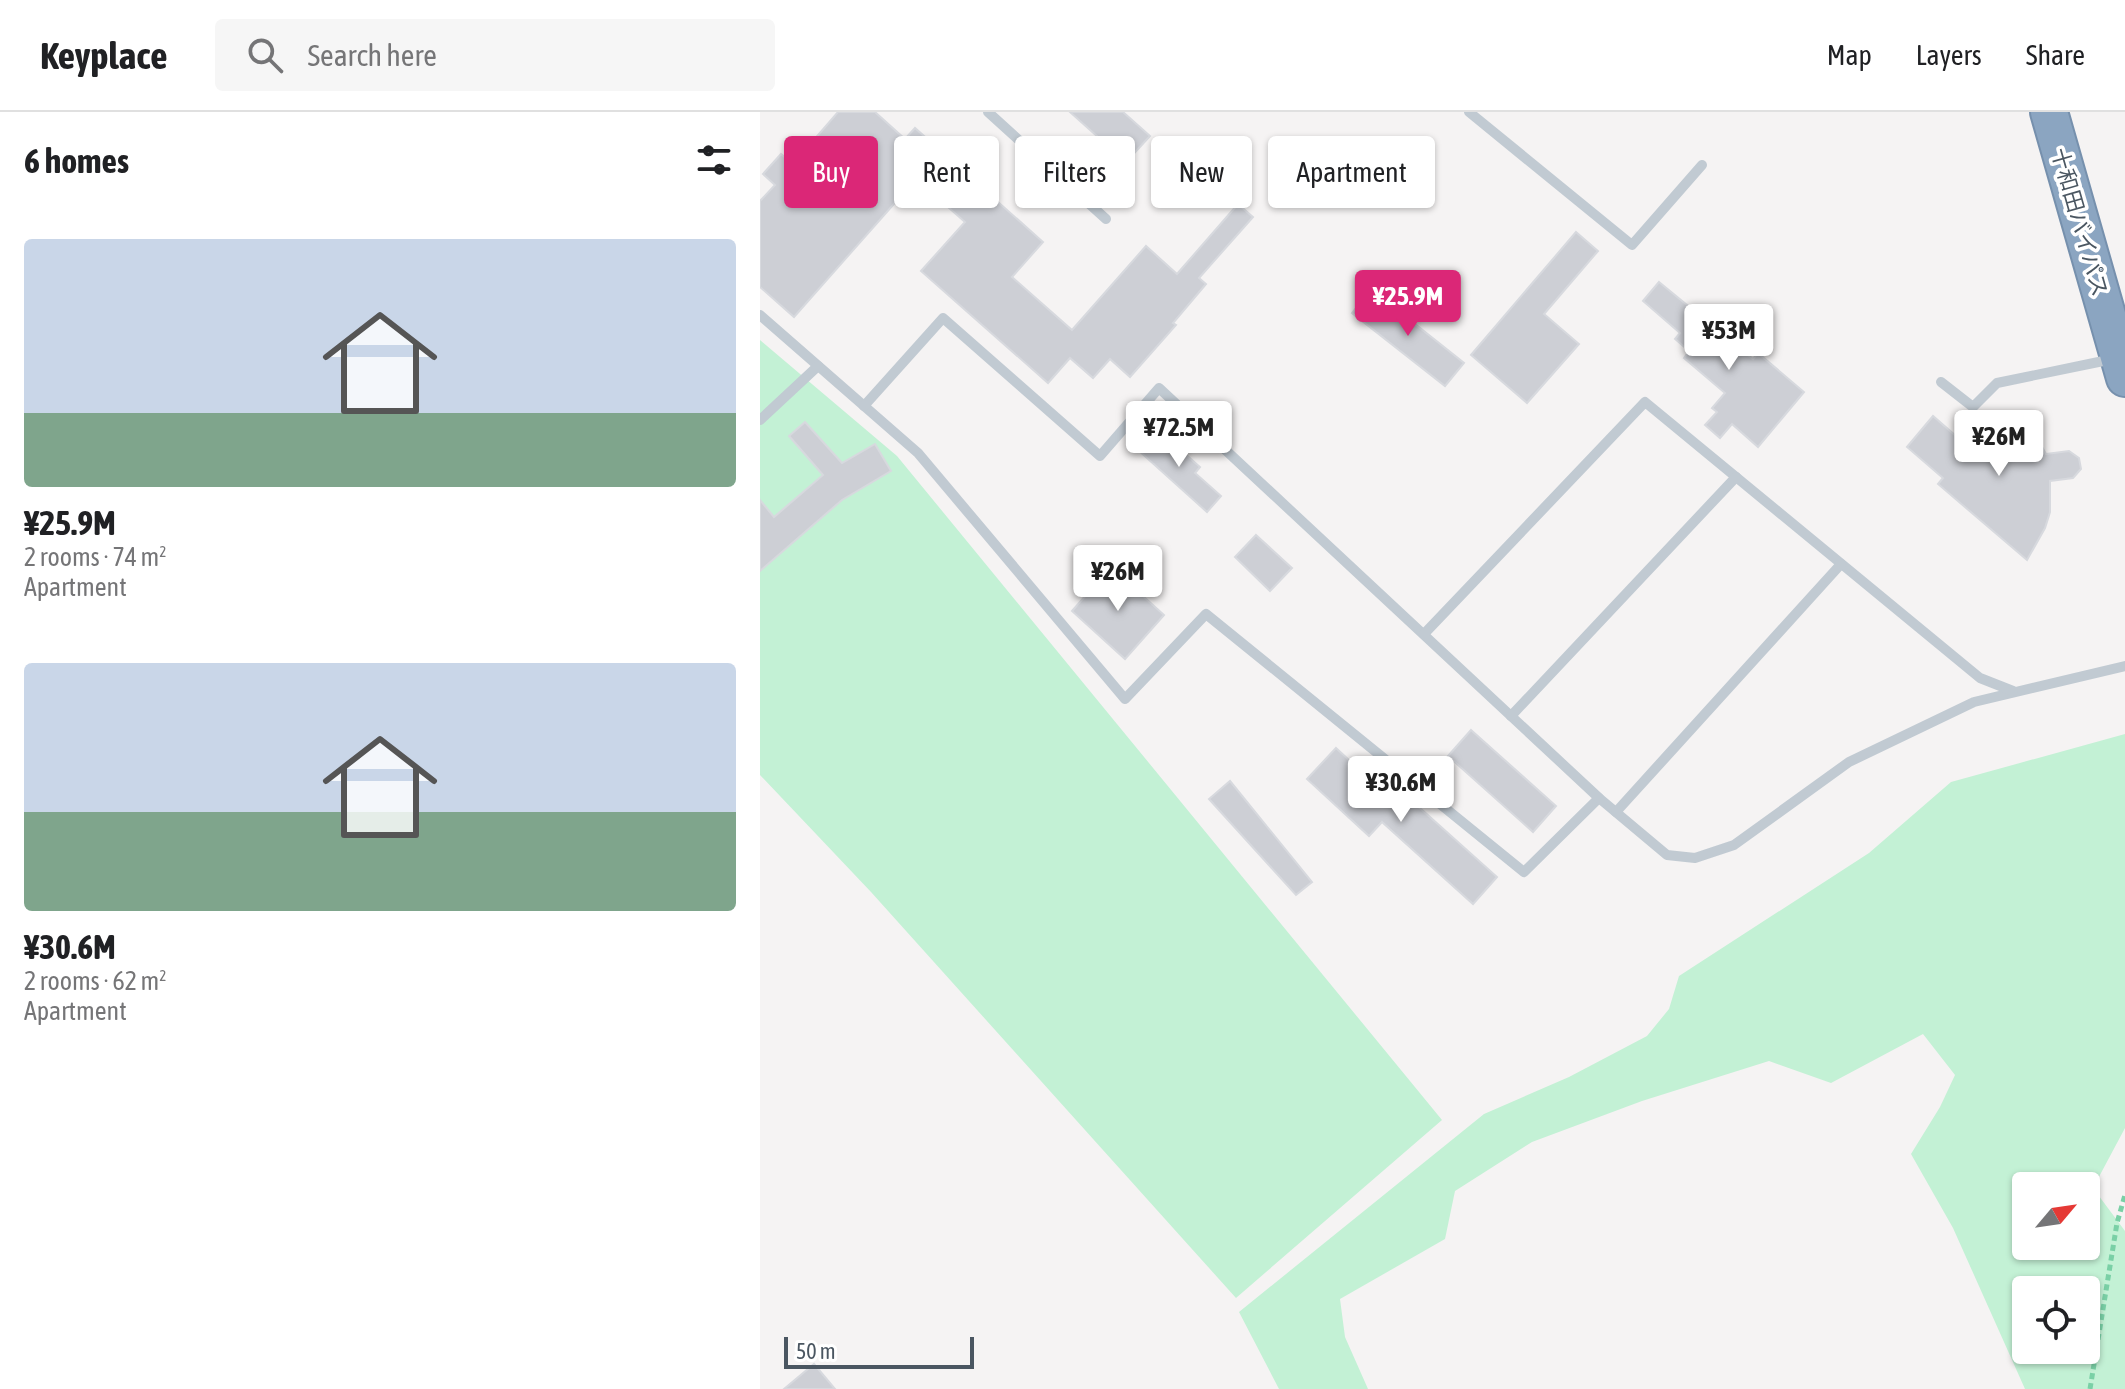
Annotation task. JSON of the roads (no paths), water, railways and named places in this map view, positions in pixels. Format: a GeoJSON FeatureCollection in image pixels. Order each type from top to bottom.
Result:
{"type":"FeatureCollection","features":[{"type":"Feature","properties":{"kind":"highway","name":"十和田バイパス"},"geometry":{"type":"LineString","coordinates":[[2049,112],[2122,368]]}},
{"type":"Feature","properties":{"kind":"lane"},"geometry":{"type":"LineString","coordinates":[[988,112],[1106,219]]}},
{"type":"Feature","properties":{"kind":"lane"},"geometry":{"type":"LineString","coordinates":[[1469,112],[1632,245],[1702,165]]}},
{"type":"Feature","properties":{"kind":"lane"},"geometry":{"type":"LineString","coordinates":[[760,315],[918,453],[1125,699],[1206,614],[1524,872],[1599,798]]}},
{"type":"Feature","properties":{"kind":"lane"},"geometry":{"type":"LineString","coordinates":[[864,406],[943,318],[1100,456],[1159,388],[1599,798],[1667,855],[1695,858],[1734,845],[1849,762],[1974,702],[2125,666]]}},
{"type":"Feature","properties":{"kind":"lane"},"geometry":{"type":"LineString","coordinates":[[760,420],[818,366]]}},
{"type":"Feature","properties":{"kind":"lane"},"geometry":{"type":"LineString","coordinates":[[1941,382],[1973,407],[1997,383],[2122,368]]}},
{"type":"Feature","properties":{"kind":"lane"},"geometry":{"type":"LineString","coordinates":[[1424,634],[1645,402],[1980,678],[2015,692]]}},
{"type":"Feature","properties":{"kind":"lane"},"geometry":{"type":"LineString","coordinates":[[1511,716],[1736,477]]}},
{"type":"Feature","properties":{"kind":"lane"},"geometry":{"type":"LineString","coordinates":[[1616,812],[1841,564]]}}]}
